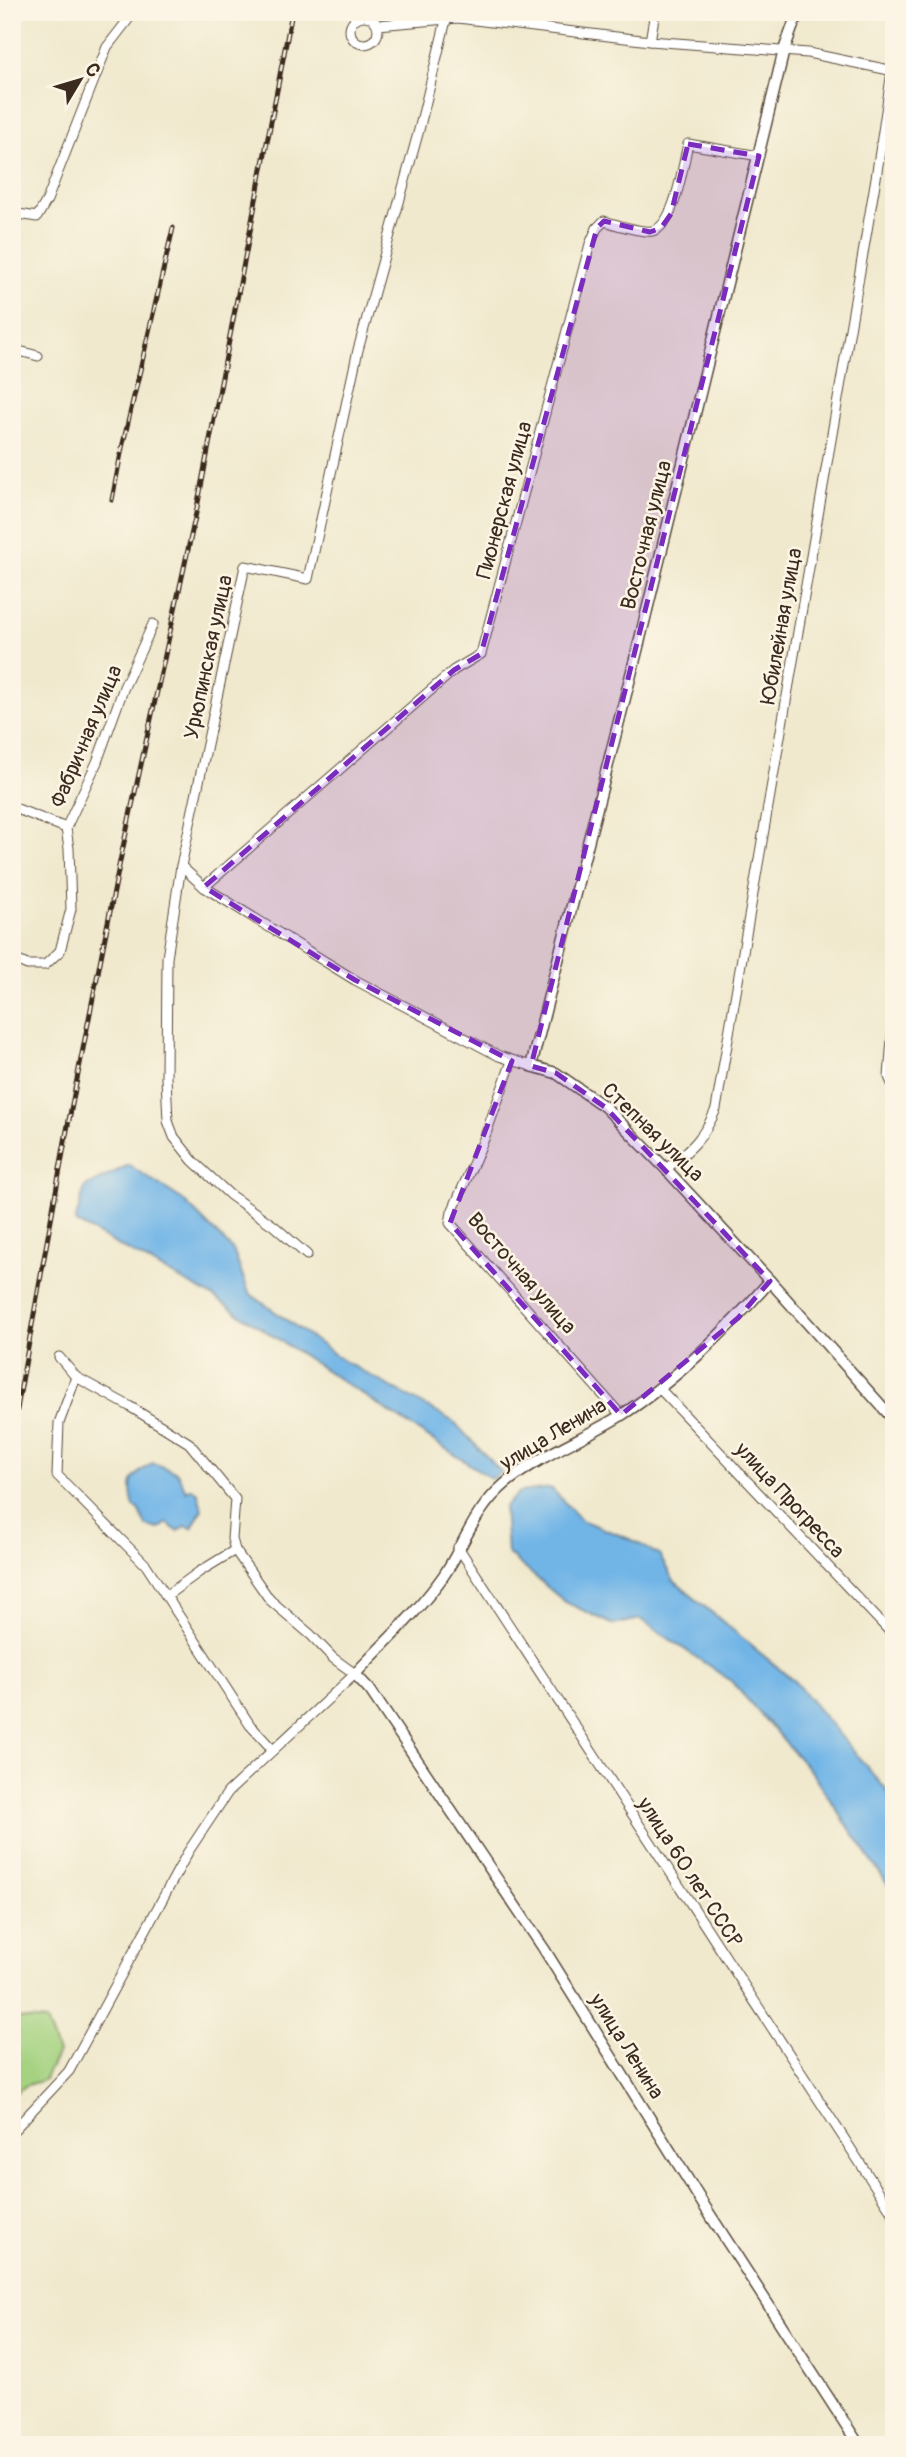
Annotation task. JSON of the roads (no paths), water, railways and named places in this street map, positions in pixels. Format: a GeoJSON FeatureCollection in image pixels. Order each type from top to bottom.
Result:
{"type":"FeatureCollection","features":[{"type":"Feature","properties":{"kind":"street"},"geometry":{"type":"LineString","coordinates":[[12,213],[37,217],[47,200],[107,47],[134,12]]}},
{"type":"Feature","properties":{"kind":"street"},"geometry":{"type":"LineString","coordinates":[[650,41],[655,12]]}},
{"type":"Feature","properties":{"kind":"street","name":"Восточная улица"},"geometry":{"type":"LineString","coordinates":[[531,1066],[577,892],[784,50],[798,12]]}},
{"type":"Feature","properties":{"kind":"street"},"geometry":{"type":"LineString","coordinates":[[378,25],[448,16],[650,41],[784,50],[893,71]]}},
{"type":"Feature","properties":{"kind":"street","name":"Урюпинская улица"},"geometry":{"type":"LineString","coordinates":[[307,1255],[274,1226],[230,1195],[193,1161],[174,1137],[168,1121],[166,1077],[167,958],[181,866],[245,566],[309,579],[358,350],[448,16]]}},
{"type":"Feature","properties":{"kind":"street","name":"Юбилейная улица"},"geometry":{"type":"LineString","coordinates":[[666,1169],[696,1145],[708,1129],[716,1109],[893,71]]}},
{"type":"Feature","properties":{"kind":"street","name":"Пионерская улица"},"geometry":{"type":"LineString","coordinates":[[204,887],[454,670],[481,654],[590,244],[597,228],[604,221],[650,232],[661,228],[671,214],[688,144],[760,156]]}},
{"type":"Feature","properties":{"kind":"street"},"geometry":{"type":"LineString","coordinates":[[12,349],[38,356]]}},
{"type":"Feature","properties":{"kind":"street","name":"Фабричная улица"},"geometry":{"type":"LineString","coordinates":[[12,958],[27,965],[45,965],[60,951],[71,909],[66,828],[97,762],[124,687],[153,624]]}},
{"type":"Feature","properties":{"kind":"street"},"geometry":{"type":"LineString","coordinates":[[12,807],[66,828]]}},
{"type":"Feature","properties":{"kind":"street","name":"Степная улица"},"geometry":{"type":"LineString","coordinates":[[181,866],[204,887],[355,980],[512,1061],[556,1073],[604,1107],[770,1281],[894,1420]]}},
{"type":"Feature","properties":{"kind":"street"},"geometry":{"type":"LineString","coordinates":[[894,1013],[889,1077],[894,1088]]}},
{"type":"Feature","properties":{"kind":"street","name":"Восточная улица"},"geometry":{"type":"LineString","coordinates":[[512,1061],[450,1223],[621,1415]]}},
{"type":"Feature","properties":{"kind":"street","name":"улица Ленина"},"geometry":{"type":"LineString","coordinates":[[12,2132],[69,2071],[188,1852],[228,1792],[355,1674],[415,1610],[444,1574],[472,1522],[506,1483],[539,1461],[621,1415],[659,1388],[737,1318],[770,1281]]}},
{"type":"Feature","properties":{"kind":"street"},"geometry":{"type":"LineString","coordinates":[[59,1357],[76,1377],[188,1443],[235,1499],[232,1539],[235,1550],[166,1596]]}},
{"type":"Feature","properties":{"kind":"street"},"geometry":{"type":"LineString","coordinates":[[76,1377],[59,1423],[57,1475],[146,1565],[250,1725],[273,1750]]}},
{"type":"Feature","properties":{"kind":"street","name":"улица Прогресса"},"geometry":{"type":"LineString","coordinates":[[659,1388],[894,1636]]}},
{"type":"Feature","properties":{"kind":"street","name":"улица 60 лет СССР"},"geometry":{"type":"LineString","coordinates":[[458,1547],[894,2215]]}},
{"type":"Feature","properties":{"kind":"street","name":"улица Ленина"},"geometry":{"type":"LineString","coordinates":[[235,1550],[270,1600],[370,1690],[544,1949],[705,2207],[859,2445]]}},
{"type":"Feature","properties":{"kind":"water"},"geometry":{"type":"Polygon","coordinates":[[[129,1165],[183,1200],[233,1250],[249,1293],[344,1361],[454,1422],[501,1472],[492,1479],[212,1296],[75,1222],[85,1187],[129,1165]]]}},
{"type":"Feature","properties":{"kind":"water"},"geometry":{"type":"Polygon","coordinates":[[[153,1463],[177,1472],[186,1491],[191,1488],[198,1493],[202,1509],[192,1528],[186,1526],[177,1531],[167,1523],[159,1529],[146,1526],[139,1509],[134,1507],[131,1491],[133,1480],[153,1463]]]}},
{"type":"Feature","properties":{"kind":"water"},"geometry":{"type":"Polygon","coordinates":[[[551,1488],[581,1520],[632,1540],[659,1555],[674,1581],[795,1682],[894,1799],[894,1894],[812,1773],[731,1681],[640,1619],[614,1625],[565,1602],[507,1553],[504,1507],[520,1492],[551,1488]]]}},
{"type":"Feature","properties":{"kind":"railway"},"geometry":{"type":"LineString","coordinates":[[12,1437],[67,1130],[120,861],[196,513],[292,12]]}},
{"type":"Feature","properties":{"kind":"railway"},"geometry":{"type":"LineString","coordinates":[[112,500],[173,228]]}}]}
